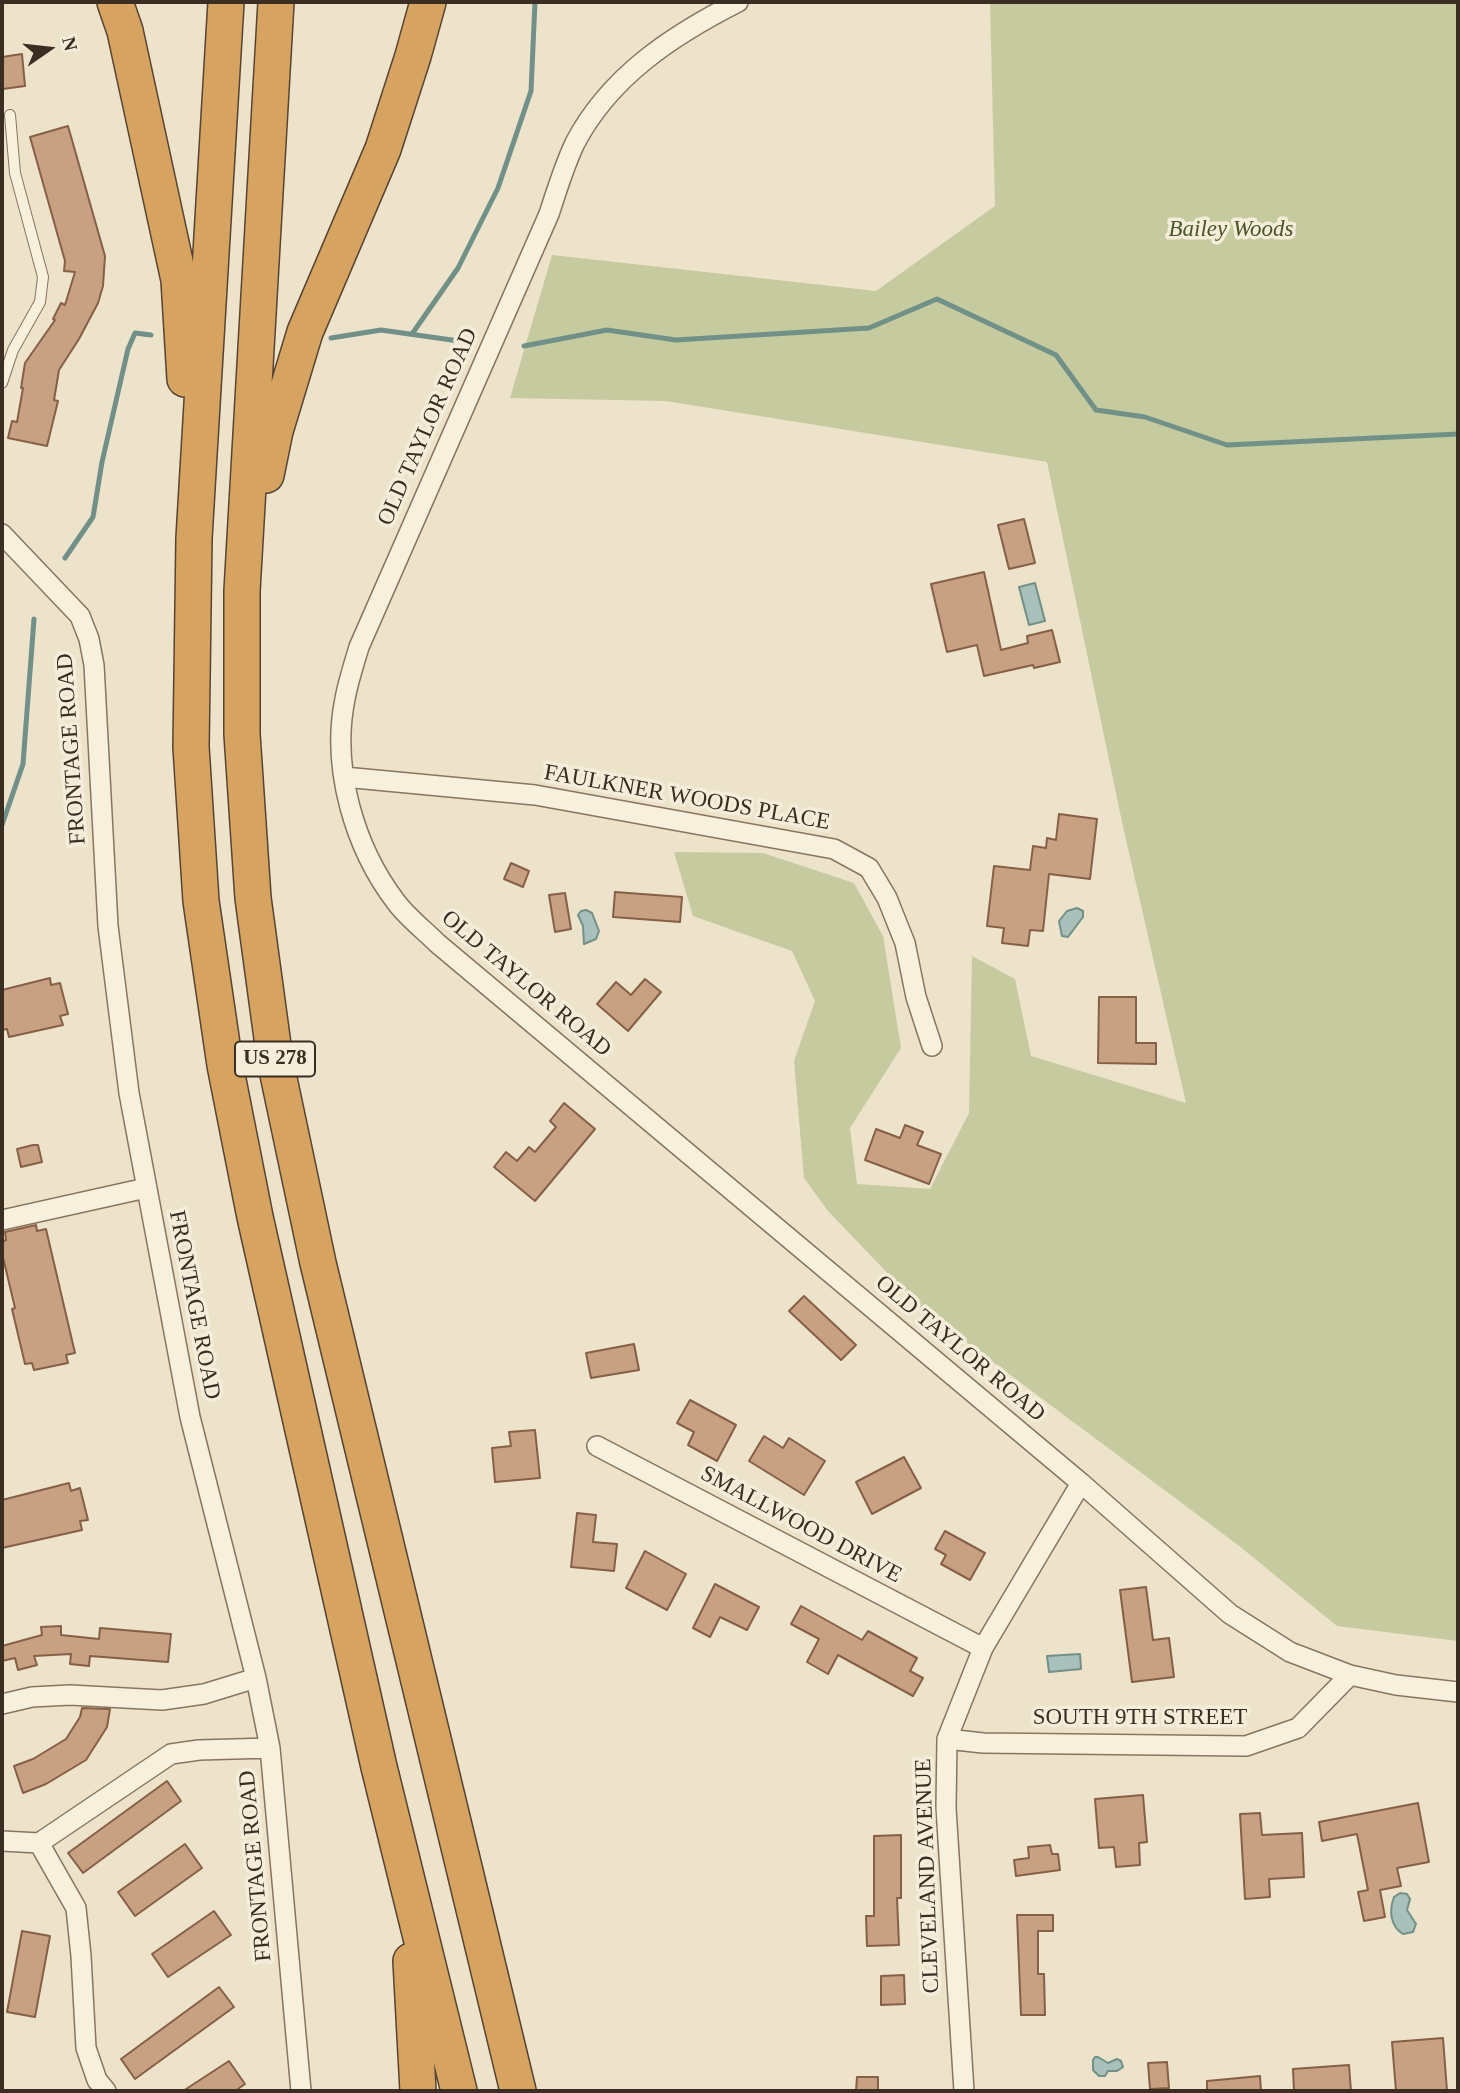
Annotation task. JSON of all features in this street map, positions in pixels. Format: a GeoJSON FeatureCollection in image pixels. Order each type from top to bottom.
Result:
{"type":"FeatureCollection","features":[{"type":"Feature","properties":{"kind":"highway"},"geometry":{"type":"LineString","coordinates":[[115,2],[125,31],[179,279],[194,538]]}},
{"type":"Feature","properties":{"kind":"highway","name":"US 278"},"geometry":{"type":"LineString","coordinates":[[226,2],[194,538],[191,747],[201,901],[225,1065],[261,1244],[379,1767],[459,2091]]}},
{"type":"Feature","properties":{"kind":"highway","name":"US 278"},"geometry":{"type":"LineString","coordinates":[[276,2],[242,591],[242,734],[253,898],[275,1060],[318,1263],[518,2091]]}},
{"type":"Feature","properties":{"kind":"highway"},"geometry":{"type":"LineString","coordinates":[[242,591],[275,430],[305,332],[383,149],[428,2]]}},
{"type":"Feature","properties":{"kind":"highway"},"geometry":{"type":"LineString","coordinates":[[458,1847],[543,2091]]}},
{"type":"Feature","properties":{"kind":"highway"},"geometry":{"type":"LineString","coordinates":[[406,1877],[418,2091]]}},
{"type":"Feature","properties":{"kind":"street","name":"OLD TAYLOR ROAD"},"geometry":{"type":"LineString","coordinates":[[738,2],[667,42],[631,70],[597,109],[576,142],[563,172],[549,214],[359,647],[344,700],[341,745],[344,777],[354,819],[369,859],[396,903],[438,943],[1081,1483],[1230,1614],[1290,1652],[1350,1675],[1396,1685],[1458,1692]]}},
{"type":"Feature","properties":{"kind":"street","name":"FRONTAGE ROAD"},"geometry":{"type":"LineString","coordinates":[[8,541],[80,616],[89,639],[94,665],[108,926],[129,1093],[190,1417],[257,1678],[270,1748],[301,2091]]}},
{"type":"Feature","properties":{"kind":"street","name":"FAULKNER WOODS PLACE"},"geometry":{"type":"LineString","coordinates":[[344,777],[535,795],[834,849],[869,868],[887,898],[905,943],[916,997],[932,1046]]}},
{"type":"Feature","properties":{"kind":"street"},"geometry":{"type":"LineString","coordinates":[[2,1220],[146,1188]]}},
{"type":"Feature","properties":{"kind":"street","name":"SMALLWOOD DRIVE"},"geometry":{"type":"LineString","coordinates":[[597,1446],[984,1648]]}},
{"type":"Feature","properties":{"kind":"street","name":"CLEVELAND AVENUE"},"geometry":{"type":"LineString","coordinates":[[964,2091],[946,1808],[947,1739],[984,1648],[1081,1483]]}},
{"type":"Feature","properties":{"kind":"street","name":"SOUTH 9TH STREET"},"geometry":{"type":"LineString","coordinates":[[947,1739],[983,1743],[1246,1746],[1298,1728],[1350,1675]]}},
{"type":"Feature","properties":{"kind":"street"},"geometry":{"type":"LineString","coordinates":[[2,1704],[32,1697],[71,1695],[162,1700],[204,1694],[257,1678]]}},
{"type":"Feature","properties":{"kind":"street"},"geometry":{"type":"LineString","coordinates":[[2,1841],[39,1843],[171,1754],[199,1750],[270,1748]]}},
{"type":"Feature","properties":{"kind":"street"},"geometry":{"type":"LineString","coordinates":[[39,1843],[76,1908],[86,2049],[97,2080],[106,2091]]}},
{"type":"Feature","properties":{"kind":"lane"},"geometry":{"type":"LineString","coordinates":[[2,383],[13,350],[40,302],[43,276],[15,173],[10,115]]}},
{"type":"Feature","properties":{"kind":"green space","name":"Bailey Woods"},"geometry":{"type":"Polygon","coordinates":[[[990,2],[1458,2],[1458,1641],[1337,1626],[1238,1545],[922,1309],[828,1211],[804,1178],[794,1061],[815,1001],[792,951],[693,916],[674,852],[763,853],[854,883],[883,936],[901,1048],[850,1128],[857,1184],[930,1189],[969,1113],[972,956],[1015,979],[1031,1056],[1186,1103],[1122,822],[1047,462],[666,401],[510,398],[552,255],[876,291],[995,206],[990,2]]]}},
{"type":"Feature","properties":{"kind":"water"},"geometry":{"type":"Polygon","coordinates":[[[1035,583],[1045,621],[1029,625],[1019,587],[1035,583]]]}},
{"type":"Feature","properties":{"kind":"water"},"geometry":{"type":"Polygon","coordinates":[[[1077,908],[1083,911],[1083,917],[1068,937],[1062,936],[1059,921],[1067,911],[1077,908]]]}},
{"type":"Feature","properties":{"kind":"water"},"geometry":{"type":"Polygon","coordinates":[[[586,910],[592,913],[599,931],[596,939],[584,944],[583,926],[578,915],[586,910]]]}},
{"type":"Feature","properties":{"kind":"water"},"geometry":{"type":"Polygon","coordinates":[[[1080,1654],[1081,1669],[1049,1672],[1047,1656],[1080,1654]]]}},
{"type":"Feature","properties":{"kind":"water"},"geometry":{"type":"Polygon","coordinates":[[[1400,1893],[1407,1894],[1410,1899],[1407,1910],[1416,1924],[1413,1932],[1403,1934],[1395,1927],[1391,1912],[1394,1897],[1400,1893]]]}},
{"type":"Feature","properties":{"kind":"water"},"geometry":{"type":"Polygon","coordinates":[[[1095,2057],[1108,2063],[1117,2059],[1123,2067],[1117,2071],[1108,2071],[1105,2076],[1099,2076],[1093,2070],[1095,2057]]]}},
{"type":"Feature","properties":{"kind":"building"},"geometry":{"type":"Polygon","coordinates":[[[22,54],[25,86],[3,89],[2,57],[22,54]]]}},
{"type":"Feature","properties":{"kind":"building"},"geometry":{"type":"Polygon","coordinates":[[[68,126],[105,256],[103,286],[98,303],[59,370],[54,400],[58,401],[47,446],[8,438],[12,421],[17,422],[25,363],[55,320],[53,319],[61,303],[65,305],[75,272],[64,271],[65,261],[30,137],[68,126]]]}},
{"type":"Feature","properties":{"kind":"building"},"geometry":{"type":"Polygon","coordinates":[[[1024,519],[1035,563],[1009,569],[998,525],[1024,519]]]}},
{"type":"Feature","properties":{"kind":"building"},"geometry":{"type":"Polygon","coordinates":[[[984,572],[1001,650],[1028,643],[1027,636],[1052,630],[1060,662],[984,676],[977,645],[947,652],[931,584],[984,572]]]}},
{"type":"Feature","properties":{"kind":"building"},"geometry":{"type":"Polygon","coordinates":[[[1059,814],[1097,819],[1090,879],[1049,874],[1043,931],[1030,930],[1028,946],[1002,943],[1004,928],[987,926],[994,866],[1030,870],[1033,846],[1046,848],[1047,838],[1056,840],[1059,814]]]}},
{"type":"Feature","properties":{"kind":"building"},"geometry":{"type":"Polygon","coordinates":[[[511,863],[529,871],[523,887],[504,879],[511,863]]]}},
{"type":"Feature","properties":{"kind":"building"},"geometry":{"type":"Polygon","coordinates":[[[615,892],[682,897],[680,922],[613,917],[615,892]]]}},
{"type":"Feature","properties":{"kind":"building"},"geometry":{"type":"Polygon","coordinates":[[[565,893],[571,929],[555,932],[549,895],[565,893]]]}},
{"type":"Feature","properties":{"kind":"building"},"geometry":{"type":"Polygon","coordinates":[[[50,978],[51,985],[60,983],[68,1014],[60,1016],[63,1025],[9,1037],[7,1029],[2,1030],[2,990],[50,978]]]}},
{"type":"Feature","properties":{"kind":"building"},"geometry":{"type":"Polygon","coordinates":[[[645,979],[661,992],[628,1031],[597,1004],[616,982],[631,995],[645,979]]]}},
{"type":"Feature","properties":{"kind":"building"},"geometry":{"type":"Polygon","coordinates":[[[1099,997],[1136,997],[1136,1043],[1156,1043],[1156,1064],[1098,1063],[1099,997]]]}},
{"type":"Feature","properties":{"kind":"building"},"geometry":{"type":"Polygon","coordinates":[[[564,1103],[595,1129],[535,1201],[494,1167],[506,1152],[517,1161],[529,1147],[535,1152],[556,1127],[550,1121],[564,1103]]]}},
{"type":"Feature","properties":{"kind":"building"},"geometry":{"type":"Polygon","coordinates":[[[905,1125],[923,1132],[917,1145],[941,1154],[929,1184],[865,1160],[876,1129],[900,1138],[905,1125]]]}},
{"type":"Feature","properties":{"kind":"building"},"geometry":{"type":"Polygon","coordinates":[[[38,1145],[42,1162],[21,1167],[17,1149],[38,1145]]]}},
{"type":"Feature","properties":{"kind":"building"},"geometry":{"type":"Polygon","coordinates":[[[36,1225],[37,1231],[46,1229],[75,1353],[66,1355],[68,1363],[34,1370],[32,1363],[25,1364],[12,1309],[15,1308],[2,1253],[2,1242],[6,1240],[5,1232],[36,1225]]]}},
{"type":"Feature","properties":{"kind":"building"},"geometry":{"type":"Polygon","coordinates":[[[804,1296],[856,1345],[841,1360],[789,1311],[804,1296]]]}},
{"type":"Feature","properties":{"kind":"building"},"geometry":{"type":"Polygon","coordinates":[[[634,1344],[639,1370],[591,1378],[586,1353],[634,1344]]]}},
{"type":"Feature","properties":{"kind":"building"},"geometry":{"type":"Polygon","coordinates":[[[690,1400],[736,1425],[717,1461],[688,1445],[694,1432],[677,1423],[690,1400]]]}},
{"type":"Feature","properties":{"kind":"building"},"geometry":{"type":"Polygon","coordinates":[[[535,1430],[540,1478],[495,1482],[492,1448],[511,1446],[509,1432],[535,1430]]]}},
{"type":"Feature","properties":{"kind":"building"},"geometry":{"type":"Polygon","coordinates":[[[764,1436],[783,1448],[789,1438],[825,1461],[804,1495],[749,1461],[764,1436]]]}},
{"type":"Feature","properties":{"kind":"building"},"geometry":{"type":"Polygon","coordinates":[[[904,1457],[921,1488],[872,1514],[856,1482],[904,1457]]]}},
{"type":"Feature","properties":{"kind":"building"},"geometry":{"type":"Polygon","coordinates":[[[69,1483],[71,1491],[80,1488],[88,1520],[80,1521],[82,1530],[2,1548],[2,1500],[69,1483]]]}},
{"type":"Feature","properties":{"kind":"building"},"geometry":{"type":"Polygon","coordinates":[[[577,1513],[596,1515],[593,1542],[617,1544],[614,1571],[571,1567],[577,1513]]]}},
{"type":"Feature","properties":{"kind":"building"},"geometry":{"type":"Polygon","coordinates":[[[945,1531],[985,1553],[970,1580],[941,1564],[946,1555],[935,1549],[945,1531]]]}},
{"type":"Feature","properties":{"kind":"building"},"geometry":{"type":"Polygon","coordinates":[[[645,1551],[686,1574],[667,1610],[626,1588],[645,1551]]]}},
{"type":"Feature","properties":{"kind":"building"},"geometry":{"type":"Polygon","coordinates":[[[715,1584],[759,1607],[747,1630],[720,1617],[710,1637],[693,1628],[715,1584]]]}},
{"type":"Feature","properties":{"kind":"building"},"geometry":{"type":"Polygon","coordinates":[[[1146,1587],[1153,1640],[1169,1638],[1174,1677],[1132,1682],[1120,1590],[1146,1587]]]}},
{"type":"Feature","properties":{"kind":"building"},"geometry":{"type":"Polygon","coordinates":[[[801,1606],[862,1640],[868,1631],[917,1658],[910,1671],[923,1678],[913,1696],[838,1655],[828,1674],[807,1662],[819,1639],[791,1624],[801,1606]]]}},
{"type":"Feature","properties":{"kind":"building"},"geometry":{"type":"Polygon","coordinates":[[[61,1626],[61,1635],[99,1639],[100,1628],[171,1634],[168,1662],[90,1656],[89,1666],[70,1664],[71,1654],[34,1656],[37,1665],[18,1670],[15,1658],[2,1661],[2,1646],[42,1635],[41,1627],[61,1626]]]}},
{"type":"Feature","properties":{"kind":"building"},"geometry":{"type":"Polygon","coordinates":[[[82,1708],[110,1709],[107,1727],[86,1760],[46,1784],[23,1793],[14,1766],[33,1759],[66,1739],[80,1717],[82,1708]]]}},
{"type":"Feature","properties":{"kind":"building"},"geometry":{"type":"Polygon","coordinates":[[[167,1781],[181,1801],[83,1873],[68,1853],[167,1781]]]}},
{"type":"Feature","properties":{"kind":"building"},"geometry":{"type":"Polygon","coordinates":[[[1143,1795],[1147,1842],[1139,1843],[1140,1865],[1116,1867],[1114,1847],[1099,1848],[1095,1799],[1143,1795]]]}},
{"type":"Feature","properties":{"kind":"building"},"geometry":{"type":"Polygon","coordinates":[[[1418,1803],[1429,1862],[1397,1868],[1401,1886],[1380,1890],[1385,1917],[1364,1921],[1358,1892],[1368,1890],[1357,1834],[1322,1841],[1319,1822],[1418,1803]]]}},
{"type":"Feature","properties":{"kind":"building"},"geometry":{"type":"Polygon","coordinates":[[[1260,1813],[1262,1835],[1302,1833],[1304,1877],[1269,1879],[1270,1897],[1245,1899],[1240,1814],[1260,1813]]]}},
{"type":"Feature","properties":{"kind":"building"},"geometry":{"type":"Polygon","coordinates":[[[901,1835],[901,1898],[897,1898],[899,1945],[867,1946],[866,1916],[874,1916],[874,1836],[901,1835]]]}},
{"type":"Feature","properties":{"kind":"building"},"geometry":{"type":"Polygon","coordinates":[[[185,1844],[202,1868],[135,1916],[118,1892],[185,1844]]]}},
{"type":"Feature","properties":{"kind":"building"},"geometry":{"type":"Polygon","coordinates":[[[1050,1845],[1052,1854],[1058,1854],[1060,1870],[1016,1876],[1014,1860],[1029,1858],[1028,1847],[1050,1845]]]}},
{"type":"Feature","properties":{"kind":"building"},"geometry":{"type":"Polygon","coordinates":[[[214,1911],[231,1935],[168,1977],[152,1954],[214,1911]]]}},
{"type":"Feature","properties":{"kind":"building"},"geometry":{"type":"Polygon","coordinates":[[[1017,1915],[1053,1915],[1053,1931],[1038,1931],[1038,1974],[1044,1974],[1045,2015],[1021,2015],[1017,1915]]]}},
{"type":"Feature","properties":{"kind":"building"},"geometry":{"type":"Polygon","coordinates":[[[22,1931],[50,1936],[35,2017],[7,2012],[22,1931]]]}},
{"type":"Feature","properties":{"kind":"building"},"geometry":{"type":"Polygon","coordinates":[[[904,1975],[905,2004],[881,2005],[881,1976],[904,1975]]]}},
{"type":"Feature","properties":{"kind":"building"},"geometry":{"type":"Polygon","coordinates":[[[219,1987],[234,2007],[135,2079],[121,2059],[219,1987]]]}},
{"type":"Feature","properties":{"kind":"building"},"geometry":{"type":"Polygon","coordinates":[[[1443,2038],[1447,2091],[1396,2091],[1392,2042],[1443,2038]]]}},
{"type":"Feature","properties":{"kind":"building"},"geometry":{"type":"Polygon","coordinates":[[[229,2061],[245,2084],[235,2091],[183,2091],[229,2061]]]}},
{"type":"Feature","properties":{"kind":"building"},"geometry":{"type":"Polygon","coordinates":[[[1167,2062],[1169,2088],[1150,2089],[1148,2063],[1167,2062]]]}},
{"type":"Feature","properties":{"kind":"building"},"geometry":{"type":"Polygon","coordinates":[[[1349,2065],[1351,2091],[1294,2091],[1293,2069],[1349,2065]]]}},
{"type":"Feature","properties":{"kind":"building"},"geometry":{"type":"Polygon","coordinates":[[[1260,2076],[1261,2091],[1207,2091],[1207,2081],[1260,2076]]]}},
{"type":"Feature","properties":{"kind":"building"},"geometry":{"type":"Polygon","coordinates":[[[857,2077],[878,2077],[878,2091],[856,2091],[857,2077]]]}},
{"type":"Feature","properties":{"kind":"waterway"},"geometry":{"type":"LineString","coordinates":[[412,334],[458,268],[498,188],[531,91],[535,2]]}},
{"type":"Feature","properties":{"kind":"waterway"},"geometry":{"type":"LineString","coordinates":[[524,346],[607,330],[676,340],[869,328],[937,299],[1056,355],[1096,410],[1145,417],[1227,445],[1458,434]]}},
{"type":"Feature","properties":{"kind":"waterway"},"geometry":{"type":"LineString","coordinates":[[331,338],[381,330],[459,341]]}},
{"type":"Feature","properties":{"kind":"waterway"},"geometry":{"type":"LineString","coordinates":[[65,558],[93,517],[102,462],[128,349],[135,333],[151,335]]}},
{"type":"Feature","properties":{"kind":"waterway"},"geometry":{"type":"LineString","coordinates":[[2,825],[23,764],[34,619]]}}]}
